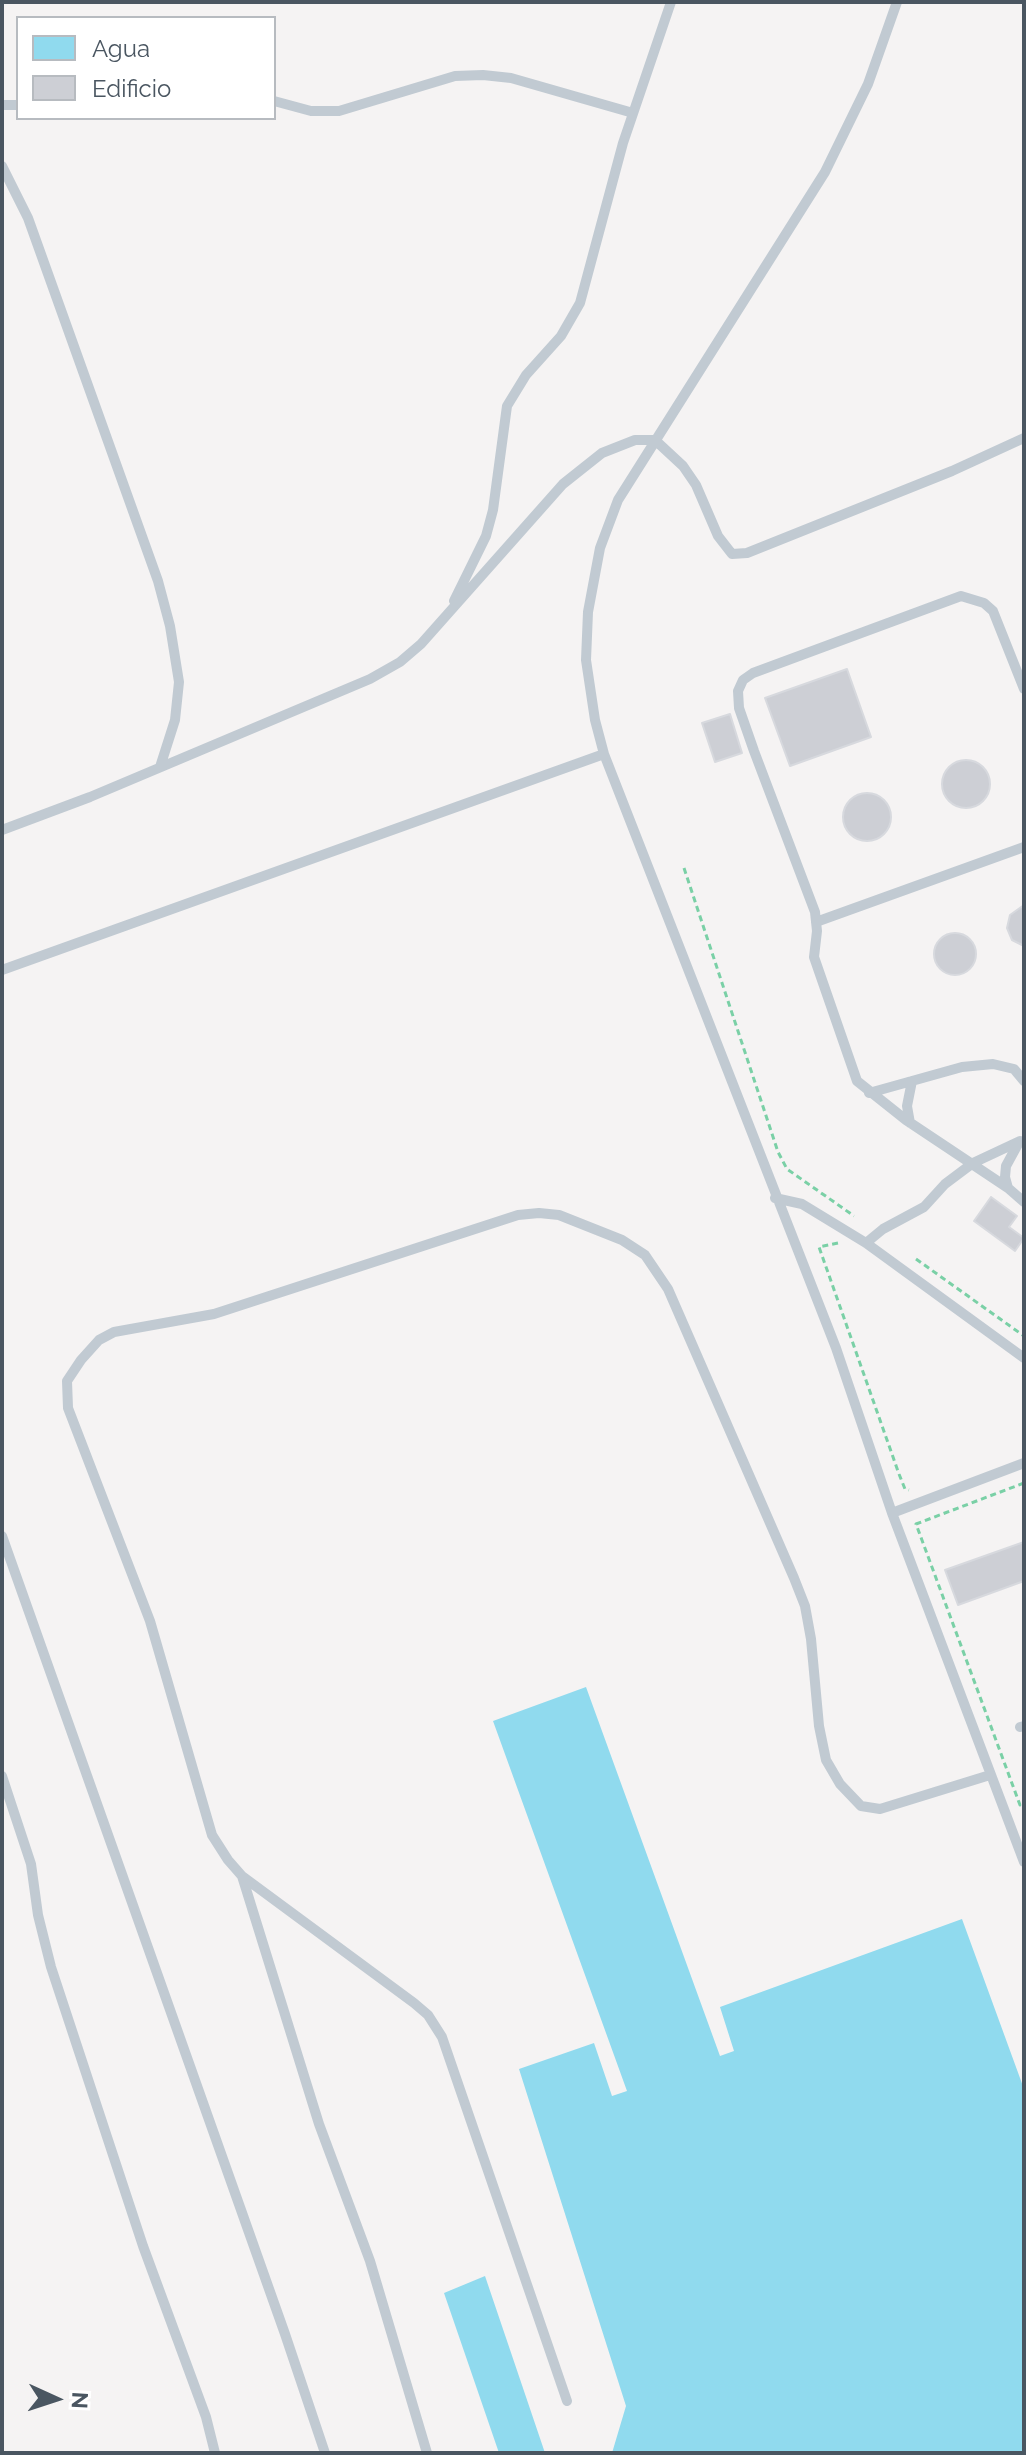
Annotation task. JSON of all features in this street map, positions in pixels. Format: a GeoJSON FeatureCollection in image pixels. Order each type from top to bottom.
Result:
{"type":"FeatureCollection","features":[{"type":"Feature","properties":{"kind":"lane"},"geometry":{"type":"LineString","coordinates":[[448,613],[486,536],[493,510],[507,406],[526,375],[561,336],[580,303],[633,113],[671,2]]}},
{"type":"Feature","properties":{"kind":"lane"},"geometry":{"type":"LineString","coordinates":[[897,2],[868,84],[825,172],[618,500],[604,536],[588,612],[586,660],[595,720],[604,754],[836,1348],[892,1513],[1024,1862]]}},
{"type":"Feature","properties":{"kind":"lane"},"geometry":{"type":"LineString","coordinates":[[276,102],[311,111],[339,111],[455,76],[483,75],[511,78],[633,113]]}},
{"type":"Feature","properties":{"kind":"lane"},"geometry":{"type":"LineString","coordinates":[[2,166],[28,218],[158,581],[170,626],[179,682],[175,720],[160,767]]}},
{"type":"Feature","properties":{"kind":"lane"},"geometry":{"type":"LineString","coordinates":[[2,830],[370,679],[400,662],[421,644],[563,484],[602,453],[635,440],[655,440],[683,466],[696,485],[718,536],[732,554],[747,553],[952,471],[1024,438]]}},
{"type":"Feature","properties":{"kind":"lane"},"geometry":{"type":"LineString","coordinates":[[1024,689],[993,611],[984,603],[961,596],[753,673],[743,680],[738,691],[739,708],[815,912],[814,957],[857,1081],[910,1123],[1024,1202]]}},
{"type":"Feature","properties":{"kind":"lane"},"geometry":{"type":"LineString","coordinates":[[2,970],[604,754]]}},
{"type":"Feature","properties":{"kind":"lane"},"geometry":{"type":"LineString","coordinates":[[816,922],[1024,847]]}},
{"type":"Feature","properties":{"kind":"lane"},"geometry":{"type":"LineString","coordinates":[[869,1093],[962,1067],[993,1064],[1014,1069],[1024,1081]]}},
{"type":"Feature","properties":{"kind":"lane"},"geometry":{"type":"LineString","coordinates":[[910,1123],[907,1106],[912,1081]]}},
{"type":"Feature","properties":{"kind":"lane"},"geometry":{"type":"LineString","coordinates":[[866,1243],[878,1232],[924,1207],[945,1184],[972,1164],[1022,1140]]}},
{"type":"Feature","properties":{"kind":"lane"},"geometry":{"type":"LineString","coordinates":[[1008,1188],[1006,1166],[1011,1152],[1022,1140]]}},
{"type":"Feature","properties":{"kind":"lane"},"geometry":{"type":"LineString","coordinates":[[775,1198],[802,1204],[866,1243],[1024,1358]]}},
{"type":"Feature","properties":{"kind":"lane"},"geometry":{"type":"LineString","coordinates":[[567,2401],[442,2037],[428,2015],[414,2003],[242,1876],[212,1835],[150,1621],[68,1408],[67,1381],[81,1360],[99,1340],[114,1332],[214,1314],[518,1215],[559,1215],[622,1240],[645,1255],[668,1289],[805,1606],[819,1726],[826,1760],[840,1784],[861,1806],[880,1809],[990,1775]]}},
{"type":"Feature","properties":{"kind":"lane"},"geometry":{"type":"LineString","coordinates":[[892,1513],[1024,1463]]}},
{"type":"Feature","properties":{"kind":"lane"},"geometry":{"type":"LineString","coordinates":[[2,1536],[325,2453]]}},
{"type":"Feature","properties":{"kind":"lane"},"geometry":{"type":"LineString","coordinates":[[2,1776],[31,1864],[38,1915],[51,1967],[143,2246],[197,2392],[215,2453]]}},
{"type":"Feature","properties":{"kind":"lane"},"geometry":{"type":"LineString","coordinates":[[242,1876],[319,2124],[370,2261],[427,2453]]}},
{"type":"Feature","properties":{"kind":"path"},"geometry":{"type":"LineString","coordinates":[[684,868],[778,1152],[787,1169],[878,1232]]}},
{"type":"Feature","properties":{"kind":"path"},"geometry":{"type":"LineString","coordinates":[[819,1247],[905,1489],[917,1489]]}},
{"type":"Feature","properties":{"kind":"path"},"geometry":{"type":"LineString","coordinates":[[911,1256],[1024,1336]]}},
{"type":"Feature","properties":{"kind":"path"},"geometry":{"type":"LineString","coordinates":[[1024,1483],[916,1524],[1020,1805],[1024,1803]]}},
{"type":"Feature","properties":{"kind":"water"},"geometry":{"type":"Polygon","coordinates":[[[586,1687],[720,2056],[734,2051],[720,2007],[962,1919],[1024,2089],[1024,2453],[612,2453],[626,2406],[519,2069],[594,2043],[612,2096],[627,2091],[493,1721],[586,1687]]]}},
{"type":"Feature","properties":{"kind":"water"},"geometry":{"type":"Polygon","coordinates":[[[485,2276],[545,2453],[499,2453],[444,2293],[485,2276]]]}},
{"type":"Feature","properties":{"kind":"building"},"geometry":{"type":"Polygon","coordinates":[[[847,669],[871,737],[790,766],[765,698],[847,669]]]}},
{"type":"Feature","properties":{"kind":"building"},"geometry":{"type":"Polygon","coordinates":[[[730,714],[742,753],[715,762],[702,723],[730,714]]]}},
{"type":"Feature","properties":{"kind":"building"},"geometry":{"type":"Polygon","coordinates":[[[966,760],[983,767],[990,784],[983,801],[966,808],[949,801],[942,784],[949,767],[966,760]]]}},
{"type":"Feature","properties":{"kind":"building"},"geometry":{"type":"Polygon","coordinates":[[[867,793],[884,800],[891,817],[884,834],[867,841],[850,834],[843,817],[850,800],[867,793]]]}},
{"type":"Feature","properties":{"kind":"building"},"geometry":{"type":"Polygon","coordinates":[[[1024,905],[1024,946],[1012,940],[1007,928],[1010,915],[1024,905]]]}},
{"type":"Feature","properties":{"kind":"building"},"geometry":{"type":"Polygon","coordinates":[[[955,933],[970,939],[976,954],[970,969],[955,975],[940,969],[934,954],[940,939],[955,933]]]}},
{"type":"Feature","properties":{"kind":"building"},"geometry":{"type":"Polygon","coordinates":[[[991,1197],[1017,1216],[1009,1227],[1024,1238],[1015,1251],[974,1221],[991,1197]]]}},
{"type":"Feature","properties":{"kind":"building"},"geometry":{"type":"Polygon","coordinates":[[[1024,1542],[1024,1581],[958,1605],[945,1570],[1024,1542]]]}}]}
